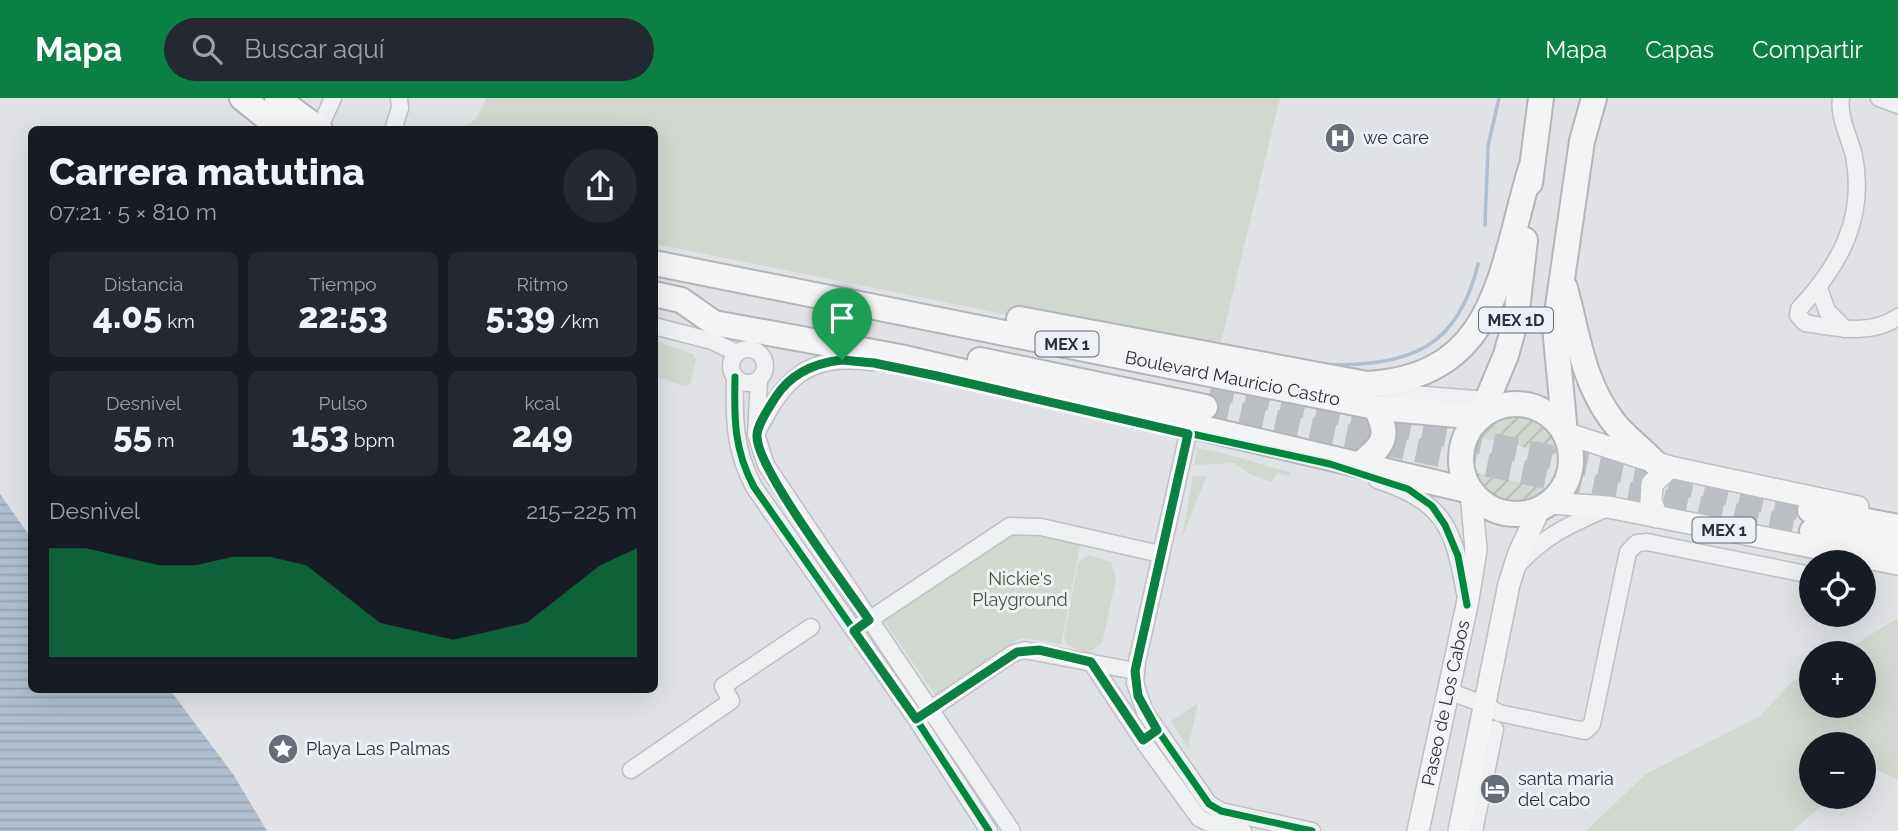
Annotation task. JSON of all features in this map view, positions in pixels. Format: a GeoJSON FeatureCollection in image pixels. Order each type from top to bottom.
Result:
{"type":"FeatureCollection","features":[{"type":"Feature","properties":{"kind":"highway"},"geometry":{"type":"LineString","coordinates":[[242,98],[277,126]]}},
{"type":"Feature","properties":{"kind":"highway"},"geometry":{"type":"LineString","coordinates":[[277,98],[316,126]]}},
{"type":"Feature","properties":{"kind":"highway","name":"MEX 1D"},"geometry":{"type":"LineString","coordinates":[[1483,409],[1506,355],[1516,319],[1541,98]]}},
{"type":"Feature","properties":{"kind":"highway","name":"MEX 1D"},"geometry":{"type":"LineString","coordinates":[[1565,433],[1555,349],[1576,178],[1594,98]]}},
{"type":"Feature","properties":{"kind":"highway"},"geometry":{"type":"LineString","coordinates":[[1576,178],[1606,98]]}},
{"type":"Feature","properties":{"kind":"highway"},"geometry":{"type":"LineString","coordinates":[[1371,396],[1392,382],[1426,373],[1450,359],[1480,326],[1509,256],[1531,168]]}},
{"type":"Feature","properties":{"kind":"highway","name":"Boulevard Mauricio Castro"},"geometry":{"type":"LineString","coordinates":[[658,263],[910,313],[963,312],[1059,325],[1371,396]]}},
{"type":"Feature","properties":{"kind":"highway","name":"Boulevard Mauricio Castro"},"geometry":{"type":"LineString","coordinates":[[658,295],[1208,397],[771,300],[697,271]]}},
{"type":"Feature","properties":{"kind":"highway"},"geometry":{"type":"LineString","coordinates":[[1562,278],[1587,378],[1617,426],[1662,465]]}},
{"type":"Feature","properties":{"kind":"highway","name":"Boulevard Mauricio Castro"},"geometry":{"type":"LineString","coordinates":[[681,300],[714,323],[900,357],[1471,491]]}},
{"type":"Feature","properties":{"kind":"highway"},"geometry":{"type":"LineString","coordinates":[[900,357],[978,386]]}},
{"type":"Feature","properties":{"kind":"highway"},"geometry":{"type":"LineString","coordinates":[[1371,396],[1483,409],[1524,404],[1552,416],[1565,433],[1571,452],[1570,471],[1562,489],[1544,506],[1522,514],[1503,512],[1485,504],[1471,491],[1464,475],[1461,455],[1467,434],[1483,409]]}},
{"type":"Feature","properties":{"kind":"highway"},"geometry":{"type":"LineString","coordinates":[[1360,464],[1374,453],[1384,438],[1385,426],[1371,396]]}},
{"type":"Feature","properties":{"kind":"highway"},"geometry":{"type":"LineString","coordinates":[[1898,527],[1811,520],[1898,550]]}},
{"type":"Feature","properties":{"kind":"main road"},"geometry":{"type":"LineString","coordinates":[[1565,433],[1662,465],[1898,516]]}},
{"type":"Feature","properties":{"kind":"main road"},"geometry":{"type":"LineString","coordinates":[[1657,517],[1651,506],[1652,484],[1662,465]]}},
{"type":"Feature","properties":{"kind":"main road","name":"Paseo de Los Cabos"},"geometry":{"type":"LineString","coordinates":[[1418,831],[1468,605],[1476,550],[1471,491]]}},
{"type":"Feature","properties":{"kind":"main road","name":"Paseo de Los Cabos"},"geometry":{"type":"LineString","coordinates":[[1459,831],[1483,704],[1513,571],[1544,506]]}},
{"type":"Feature","properties":{"kind":"main road","name":"MEX 1"},"geometry":{"type":"LineString","coordinates":[[1544,506],[1608,507],[1898,564]]}},
{"type":"Feature","properties":{"kind":"street"},"geometry":{"type":"LineString","coordinates":[[321,126],[333,98]]}},
{"type":"Feature","properties":{"kind":"street"},"geometry":{"type":"LineString","coordinates":[[394,126],[400,108],[399,98]]}},
{"type":"Feature","properties":{"kind":"street"},"geometry":{"type":"LineString","coordinates":[[1841,98],[1842,115],[1855,160],[1856,205],[1843,253],[1819,288],[1799,309],[1800,320],[1845,329],[1878,327],[1898,317]]}},
{"type":"Feature","properties":{"kind":"street"},"geometry":{"type":"LineString","coordinates":[[1819,288],[1827,311],[1845,329]]}},
{"type":"Feature","properties":{"kind":"street"},"geometry":{"type":"LineString","coordinates":[[658,327],[712,341],[737,353],[750,349],[762,355],[766,368],[759,380],[756,434],[766,465],[1012,831]]}},
{"type":"Feature","properties":{"kind":"street"},"geometry":{"type":"LineString","coordinates":[[737,353],[731,364],[735,377],[734,436],[744,467],[989,831]]}},
{"type":"Feature","properties":{"kind":"street"},"geometry":{"type":"LineString","coordinates":[[756,434],[779,393],[801,372],[827,362],[842,360],[874,363],[1330,464],[1420,496],[1432,506],[1445,525],[1458,556],[1468,605]]}},
{"type":"Feature","properties":{"kind":"street"},"geometry":{"type":"LineString","coordinates":[[735,377],[747,384],[759,380]]}},
{"type":"Feature","properties":{"kind":"street"},"geometry":{"type":"LineString","coordinates":[[1188,434],[1135,671],[1138,696],[1157,730],[1203,796],[1216,809],[1285,828],[1312,831]]}},
{"type":"Feature","properties":{"kind":"street"},"geometry":{"type":"LineString","coordinates":[[1513,571],[1537,545],[1558,529],[1608,507]]}},
{"type":"Feature","properties":{"kind":"street"},"geometry":{"type":"LineString","coordinates":[[854,631],[1010,526],[1041,527],[1160,554]]}},
{"type":"Feature","properties":{"kind":"street"},"geometry":{"type":"LineString","coordinates":[[1448,691],[1499,713],[1586,731],[1590,727],[1628,552],[1637,543],[1647,542],[1799,573]]}},
{"type":"Feature","properties":{"kind":"street"},"geometry":{"type":"LineString","coordinates":[[631,770],[731,701],[723,686],[811,627]]}},
{"type":"Feature","properties":{"kind":"street"},"geometry":{"type":"LineString","coordinates":[[916,719],[1017,652],[1039,650],[1135,671]]}},
{"type":"Feature","properties":{"kind":"street"},"geometry":{"type":"LineString","coordinates":[[1091,662],[1199,818],[1243,831]]}},
{"type":"Feature","properties":{"kind":"street"},"geometry":{"type":"LineString","coordinates":[[1474,831],[1495,729]]}},
{"type":"Feature","properties":{"kind":"street"},"geometry":{"type":"LineString","coordinates":[[1143,740],[1157,730]]}},
{"type":"Feature","properties":{"kind":"green space"},"geometry":{"type":"Polygon","coordinates":[[[486,98],[1280,98],[1220,346],[1003,314],[658,245],[658,126],[465,126],[476,119],[486,98]]]}},
{"type":"Feature","properties":{"kind":"green space"},"geometry":{"type":"Polygon","coordinates":[[[658,342],[693,354],[696,360],[690,384],[684,386],[658,377],[658,342]]]}},
{"type":"Feature","properties":{"kind":"green space"},"geometry":{"type":"Polygon","coordinates":[[[1511,416],[1530,418],[1544,426],[1556,439],[1563,456],[1477,437],[1495,421],[1511,416]]]}},
{"type":"Feature","properties":{"kind":"green space"},"geometry":{"type":"Polygon","coordinates":[[[1197,448],[1290,472],[1290,476],[1277,473],[1272,482],[1251,475],[1234,463],[1194,465],[1197,448]]]}},
{"type":"Feature","properties":{"kind":"green space"},"geometry":{"type":"Polygon","coordinates":[[[1471,472],[1555,490],[1532,506],[1507,508],[1495,504],[1485,496],[1471,472]]]}},
{"type":"Feature","properties":{"kind":"green space"},"geometry":{"type":"Polygon","coordinates":[[[1193,476],[1206,477],[1182,538],[1193,476]]]}},
{"type":"Feature","properties":{"kind":"green space","name":"Nickie's Playground"},"geometry":{"type":"Polygon","coordinates":[[[1020,529],[1081,541],[1061,644],[1021,638],[936,696],[884,621],[1020,529]]]}},
{"type":"Feature","properties":{"kind":"green space"},"geometry":{"type":"Polygon","coordinates":[[[1089,555],[1111,562],[1116,579],[1102,643],[1087,654],[1067,645],[1064,637],[1078,563],[1089,555]]]}},
{"type":"Feature","properties":{"kind":"green space"},"geometry":{"type":"Polygon","coordinates":[[[1898,618],[1898,780],[1876,769],[1876,732],[1799,732],[1799,809],[1818,809],[1792,831],[1586,831],[1646,774],[1760,716],[1799,677],[1799,718],[1876,718],[1876,641],[1860,641],[1898,618]]]}},
{"type":"Feature","properties":{"kind":"green space"},"geometry":{"type":"Polygon","coordinates":[[[1198,703],[1188,748],[1171,721],[1198,703]]]}},
{"type":"Feature","properties":{"kind":"water"},"geometry":{"type":"Polygon","coordinates":[[[0,494],[28,534],[28,693],[172,693],[233,774],[267,831],[0,831],[0,494]]]}},
{"type":"Feature","properties":{"kind":"waterway"},"geometry":{"type":"LineString","coordinates":[[1485,225],[1488,146],[1499,98]]}},
{"type":"Feature","properties":{"kind":"waterway"},"geometry":{"type":"LineString","coordinates":[[1330,365],[1384,361],[1427,346],[1444,333],[1458,315],[1478,264]]}},
{"type":"Feature","properties":{"kind":"tunnel"},"geometry":{"type":"LineString","coordinates":[[1211,387],[1810,510]]}},
{"type":"Feature","properties":{"kind":"tunnel"},"geometry":{"type":"LineString","coordinates":[[1205,407],[1812,531]]}},
{"type":"Feature","properties":{"kind":"cycle path"},"geometry":{"type":"LineString","coordinates":[[756,434],[774,402],[794,378],[820,364],[857,361],[1330,464],[1408,489],[1432,506],[1445,525],[1458,556],[1467,605]]}},
{"type":"Feature","properties":{"kind":"cycle path"},"geometry":{"type":"LineString","coordinates":[[735,377],[739,447],[754,487],[916,719],[989,831]]}},
{"type":"Feature","properties":{"kind":"cycle path"},"geometry":{"type":"LineString","coordinates":[[1188,434],[1137,662],[1135,683],[1145,712],[1209,804],[1221,811],[1312,831]]}},
{"type":"Feature","properties":{"kind":"place","name":"we care"},"geometry":{"type":"Point","coordinates":[1340,138]}},
{"type":"Feature","properties":{"kind":"place","name":"Playa Las Palmas"},"geometry":{"type":"Point","coordinates":[283,749]}},
{"type":"Feature","properties":{"kind":"place","name":"santa maria del cabo"},"geometry":{"type":"Point","coordinates":[1495,789]}},
{"type":"Feature","properties":{"kind":"route"},"geometry":{"type":"LineString","coordinates":[[842,360],[857,360],[937,376],[1188,434],[1135,671],[1138,696],[1157,730],[1143,740],[1091,662],[1039,650],[1024,650],[1012,654],[916,719],[854,631],[869,620],[780,489],[759,449],[756,434],[772,403],[789,381],[812,366],[842,360]]}}]}
